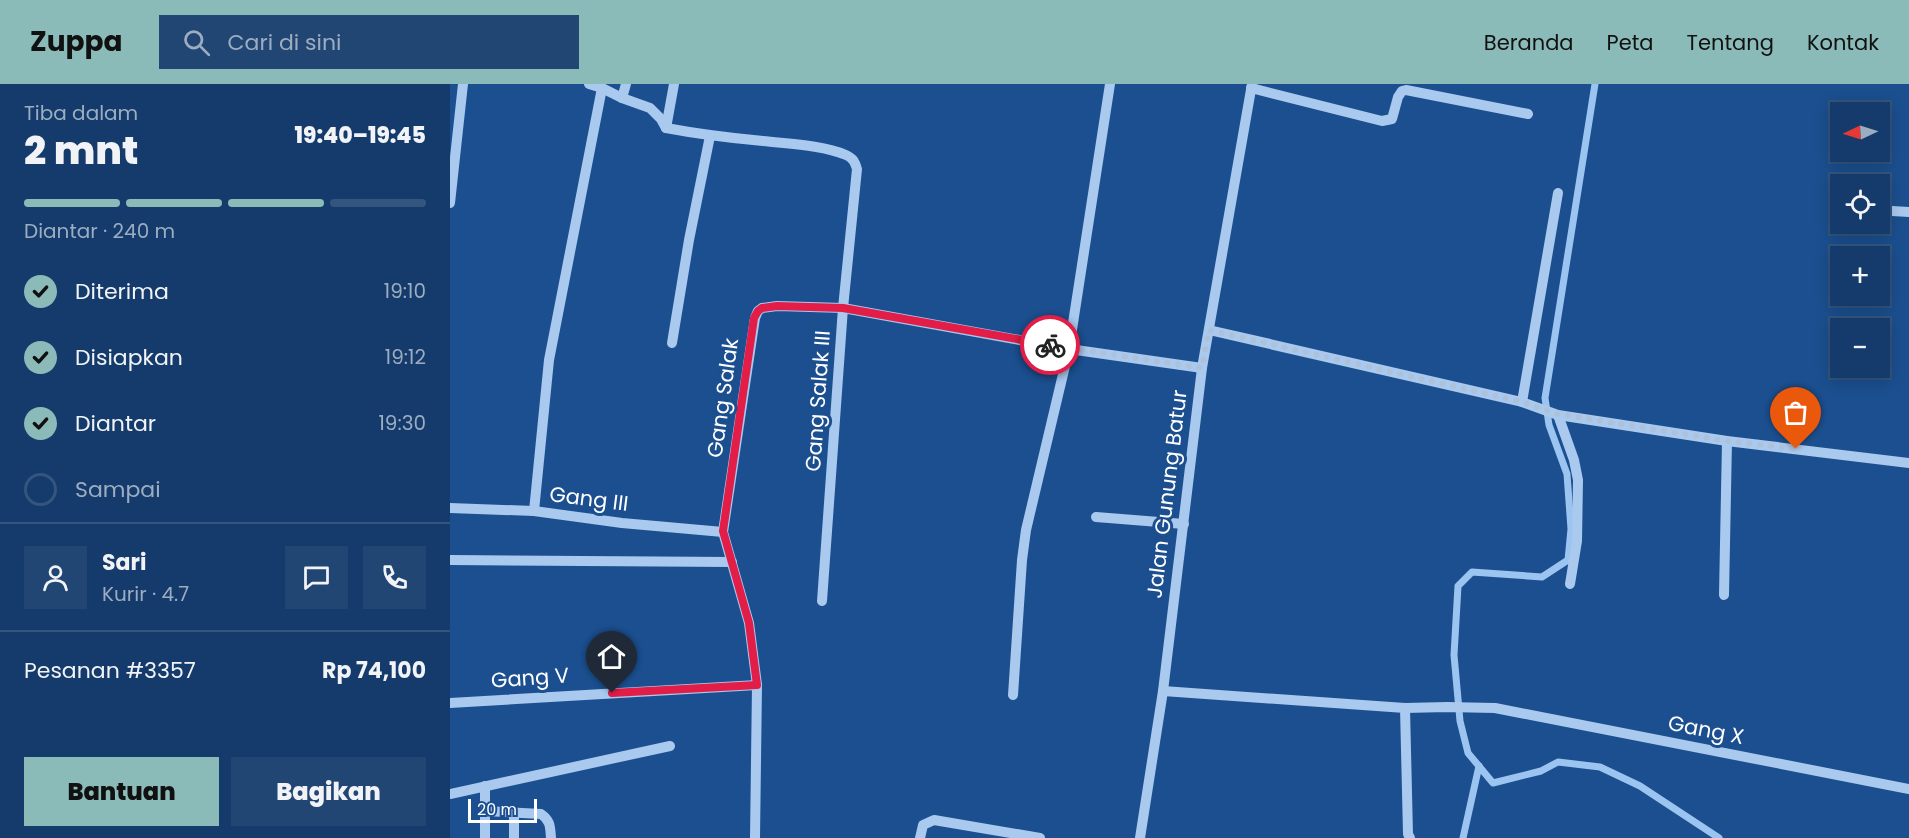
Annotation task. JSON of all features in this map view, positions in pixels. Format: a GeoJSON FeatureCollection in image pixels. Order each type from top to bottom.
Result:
{"type":"FeatureCollection","features":[{"type":"Feature","properties":{"kind":"street"},"geometry":{"type":"LineString","coordinates":[[450,196],[463,84]]}},
{"type":"Feature","properties":{"kind":"street"},"geometry":{"type":"LineString","coordinates":[[589,84],[650,108],[666,128]]}},
{"type":"Feature","properties":{"kind":"street"},"geometry":{"type":"LineString","coordinates":[[622,98],[626,84]]}},
{"type":"Feature","properties":{"kind":"street"},"geometry":{"type":"LineString","coordinates":[[666,128],[674,84]]}},
{"type":"Feature","properties":{"kind":"street"},"geometry":{"type":"LineString","coordinates":[[1013,695],[1026,530],[1069,349],[1110,84]]}},
{"type":"Feature","properties":{"kind":"street"},"geometry":{"type":"LineString","coordinates":[[1252,86],[1382,121],[1392,119],[1398,97],[1402,91],[1406,90],[1528,114]]}},
{"type":"Feature","properties":{"kind":"street","name":"Jalan Gunung Batur"},"geometry":{"type":"LineString","coordinates":[[1140,838],[1163,691],[1202,368],[1252,86]]}},
{"type":"Feature","properties":{"kind":"street"},"geometry":{"type":"LineString","coordinates":[[534,511],[549,360],[602,88]]}},
{"type":"Feature","properties":{"kind":"street"},"geometry":{"type":"LineString","coordinates":[[666,128],[710,136],[689,240],[672,343]]}},
{"type":"Feature","properties":{"kind":"street","name":"Gang Salak III"},"geometry":{"type":"LineString","coordinates":[[710,136],[802,146],[844,154],[852,159],[856,169],[843,308],[822,601]]}},
{"type":"Feature","properties":{"kind":"street"},"geometry":{"type":"LineString","coordinates":[[1528,404],[1558,193]]}},
{"type":"Feature","properties":{"kind":"street"},"geometry":{"type":"LineString","coordinates":[[1892,211],[1909,212]]}},
{"type":"Feature","properties":{"kind":"street","name":"Gang Salak"},"geometry":{"type":"LineString","coordinates":[[755,838],[757,685],[749,623],[723,531],[754,318],[758,311],[762,308],[777,306],[843,308],[1069,349],[1202,368]]}},
{"type":"Feature","properties":{"kind":"street"},"geometry":{"type":"LineString","coordinates":[[1209,330],[1528,404],[1553,413],[1727,441],[1909,463]]}},
{"type":"Feature","properties":{"kind":"street"},"geometry":{"type":"LineString","coordinates":[[1553,413],[1574,460],[1578,480],[1576,541],[1570,584]]}},
{"type":"Feature","properties":{"kind":"street"},"geometry":{"type":"LineString","coordinates":[[1724,595],[1727,441]]}},
{"type":"Feature","properties":{"kind":"street","name":"Gang III"},"geometry":{"type":"LineString","coordinates":[[450,508],[534,511],[622,523],[723,531]]}},
{"type":"Feature","properties":{"kind":"street"},"geometry":{"type":"LineString","coordinates":[[1096,517],[1184,524]]}},
{"type":"Feature","properties":{"kind":"street"},"geometry":{"type":"LineString","coordinates":[[450,560],[732,562]]}},
{"type":"Feature","properties":{"kind":"street","name":"Gang V"},"geometry":{"type":"LineString","coordinates":[[450,703],[757,685]]}},
{"type":"Feature","properties":{"kind":"street","name":"Gang X"},"geometry":{"type":"LineString","coordinates":[[1163,691],[1405,708],[1447,706],[1495,708],[1909,789]]}},
{"type":"Feature","properties":{"kind":"street"},"geometry":{"type":"LineString","coordinates":[[1405,708],[1408,834],[1410,838]]}},
{"type":"Feature","properties":{"kind":"street"},"geometry":{"type":"LineString","coordinates":[[450,794],[670,746]]}},
{"type":"Feature","properties":{"kind":"street"},"geometry":{"type":"LineString","coordinates":[[485,786],[485,838]]}},
{"type":"Feature","properties":{"kind":"street"},"geometry":{"type":"LineString","coordinates":[[485,811],[542,814],[550,824],[550,838]]}},
{"type":"Feature","properties":{"kind":"street"},"geometry":{"type":"LineString","coordinates":[[514,812],[514,838]]}},
{"type":"Feature","properties":{"kind":"street"},"geometry":{"type":"LineString","coordinates":[[920,838],[923,825],[943,820],[1040,838]]}},
{"type":"Feature","properties":{"kind":"waterway"},"geometry":{"type":"LineString","coordinates":[[1595,84],[1545,398],[1549,425],[1567,474],[1571,529],[1568,560],[1542,577],[1472,572],[1458,586],[1454,655],[1460,721],[1468,753],[1493,783],[1541,771],[1558,762],[1600,767],[1640,786],[1719,838]]}},
{"type":"Feature","properties":{"kind":"waterway"},"geometry":{"type":"LineString","coordinates":[[1463,838],[1479,766]]}},
{"type":"Feature","properties":{"kind":"way so far"},"geometry":{"type":"LineString","coordinates":[[1050,345],[1202,368],[1209,330],[1522,402],[1558,414],[1727,441],[1796,449]]}},
{"type":"Feature","properties":{"kind":"route"},"geometry":{"type":"LineString","coordinates":[[612,693],[757,685],[749,623],[723,531],[754,318],[758,311],[762,308],[777,306],[843,308],[1050,345]]}}]}
